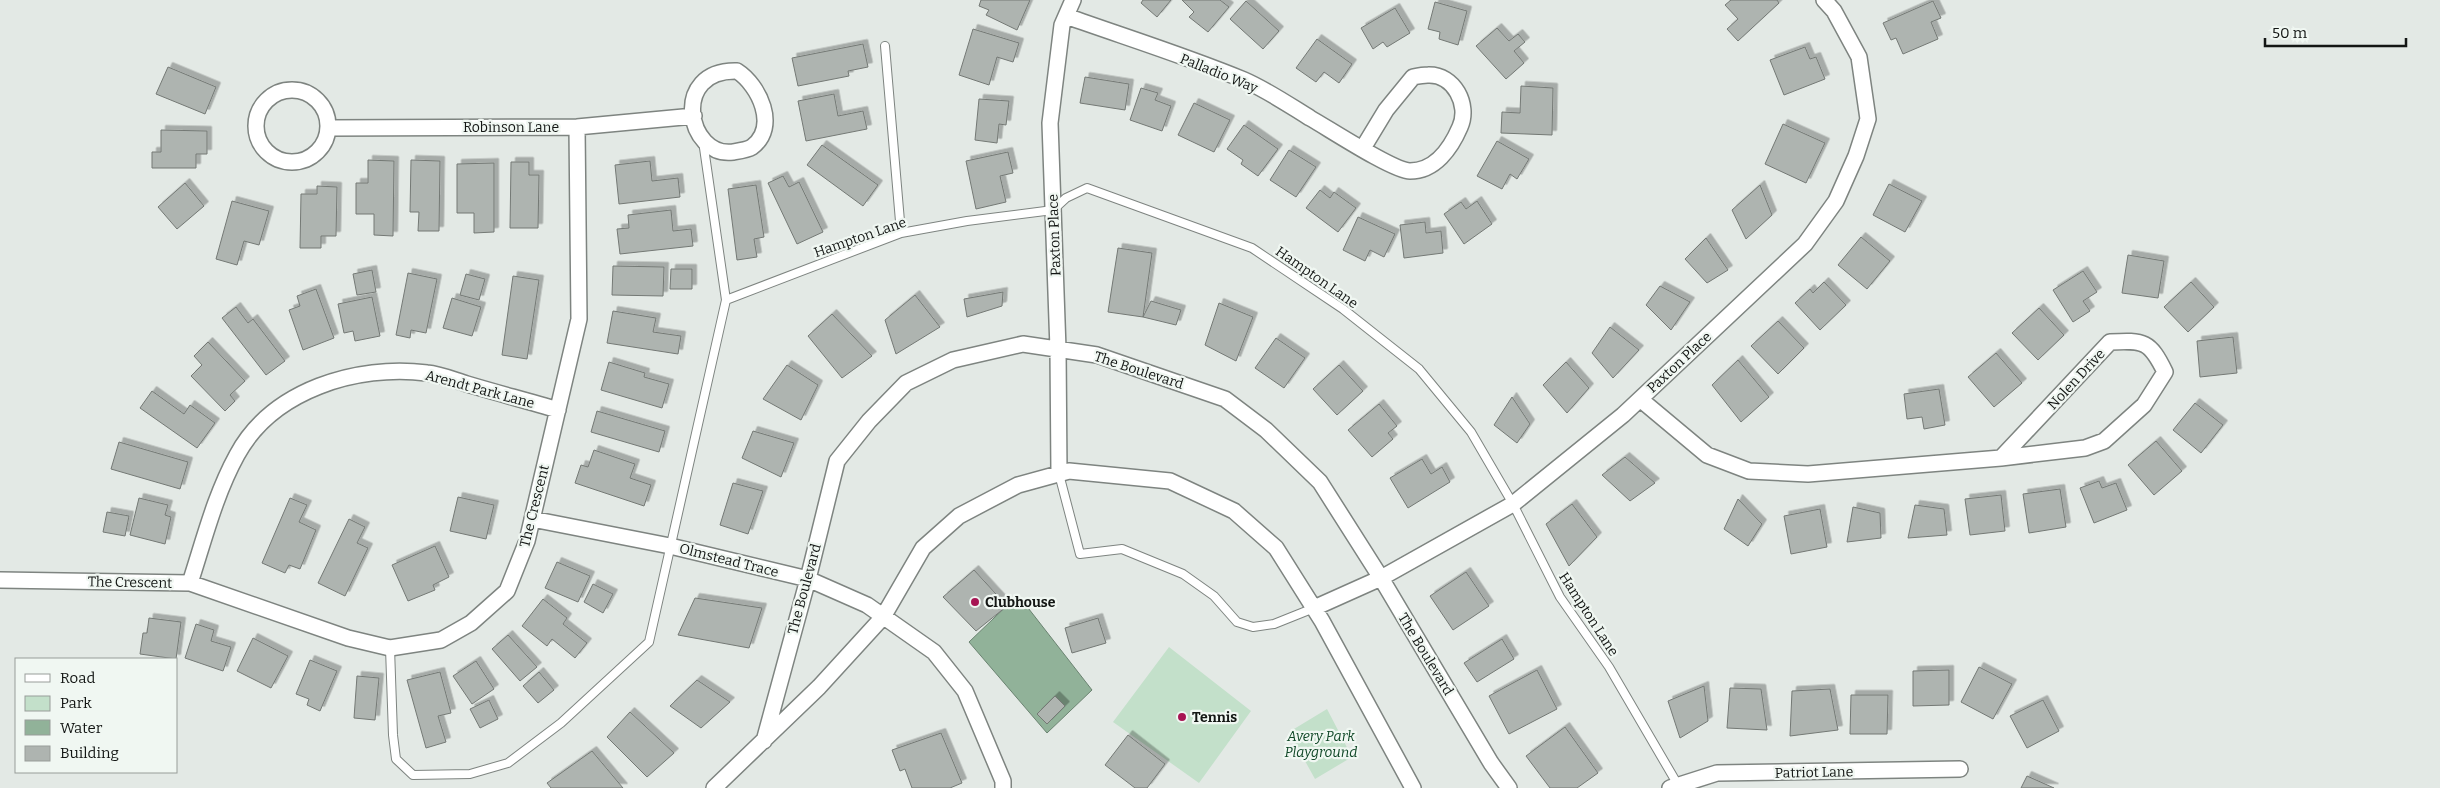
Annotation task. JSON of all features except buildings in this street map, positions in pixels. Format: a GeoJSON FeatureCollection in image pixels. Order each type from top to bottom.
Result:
{"type":"FeatureCollection","features":[{"type":"Feature","properties":{"kind":"street","name":"Paxton Place"},"geometry":{"type":"LineString","coordinates":[[1059,474],[1058,349],[1050,123],[1062,25],[1073,0]]}},
{"type":"Feature","properties":{"kind":"street","name":"Paxton Place"},"geometry":{"type":"LineString","coordinates":[[1314,608],[1381,578],[1513,504],[1623,415],[1805,244],[1836,201],[1852,165],[1868,119],[1859,56],[1834,12],[1824,0]]}},
{"type":"Feature","properties":{"kind":"street","name":"Palladio Way"},"geometry":{"type":"LineString","coordinates":[[1066,16],[1246,81],[1363,148],[1407,171],[1429,168],[1444,154],[1461,126],[1464,109],[1458,94],[1447,80],[1430,74],[1413,77],[1386,110],[1363,148]]}},
{"type":"Feature","properties":{"kind":"street"},"geometry":{"type":"LineString","coordinates":[[738,71],[747,77],[762,101],[764,123],[761,135],[752,146],[728,152],[715,150],[703,141],[698,132],[694,116],[694,97],[698,85],[720,72],[738,71]]}},
{"type":"Feature","properties":{"kind":"street"},"geometry":{"type":"LineString","coordinates":[[291,90],[313,97],[321,106],[326,116],[328,128],[325,140],[318,150],[309,157],[298,161],[286,162],[275,158],[266,151],[259,141],[256,130],[257,118],[261,107],[269,98],[279,92],[291,90]]}},
{"type":"Feature","properties":{"kind":"street","name":"Robinson Lane"},"geometry":{"type":"LineString","coordinates":[[328,128],[577,127],[694,116]]}},
{"type":"Feature","properties":{"kind":"street","name":"The Crescent"},"geometry":{"type":"LineString","coordinates":[[0,580],[190,583],[348,638],[390,648],[441,640],[471,624],[508,591],[527,541],[579,319],[577,127]]}},
{"type":"Feature","properties":{"kind":"street","name":"Nolen Drive"},"geometry":{"type":"LineString","coordinates":[[1640,399],[1707,455],[1749,471],[1808,474],[2001,458],[2086,448],[2104,441],[2144,405],[2165,372],[2155,352],[2137,340],[2110,342],[2001,458]]}},
{"type":"Feature","properties":{"kind":"street","name":"The Boulevard"},"geometry":{"type":"LineString","coordinates":[[764,741],[808,579],[837,461],[869,421],[906,383],[953,360],[1023,344],[1097,354],[1225,399],[1266,430],[1320,482],[1381,578],[1491,763],[1508,788]]}},
{"type":"Feature","properties":{"kind":"street","name":"Arendt Park Lane"},"geometry":{"type":"LineString","coordinates":[[190,583],[221,486],[238,454],[258,424],[295,397],[334,380],[376,372],[428,373],[558,410]]}},
{"type":"Feature","properties":{"kind":"street"},"geometry":{"type":"LineString","coordinates":[[714,788],[819,687],[883,617],[923,548],[959,516],[1018,485],[1069,471],[1170,482],[1234,511],[1276,548],[1314,608],[1412,788]]}},
{"type":"Feature","properties":{"kind":"street","name":"Olmstead Trace"},"geometry":{"type":"LineString","coordinates":[[532,520],[670,546],[808,579],[867,606],[934,652],[965,691],[1003,781],[1003,788]]}},
{"type":"Feature","properties":{"kind":"street","name":"Patriot Lane"},"geometry":{"type":"LineString","coordinates":[[1674,787],[1717,773],[1960,770]]}},
{"type":"Feature","properties":{"kind":"lane"},"geometry":{"type":"LineString","coordinates":[[886,46],[901,233]]}},
{"type":"Feature","properties":{"kind":"lane"},"geometry":{"type":"LineString","coordinates":[[390,648],[393,735],[396,758],[413,775],[470,774],[508,763],[561,723],[648,642],[726,300],[703,141]]}},
{"type":"Feature","properties":{"kind":"lane","name":"Hampton Lane"},"geometry":{"type":"LineString","coordinates":[[726,300],[901,233],[967,221],[1053,210],[1066,198],[1087,188],[1252,248],[1344,309],[1419,369],[1471,432],[1513,504],[1560,597],[1609,667],[1674,787]]}},
{"type":"Feature","properties":{"kind":"lane"},"geometry":{"type":"LineString","coordinates":[[1059,474],[1080,554],[1122,549],[1183,574],[1214,596],[1237,622],[1253,627],[1274,624],[1314,608]]}},
{"type":"Feature","properties":{"kind":"green space","name":"Tennis"},"geometry":{"type":"Polygon","coordinates":[[[1169,647],[1251,711],[1199,783],[1113,722],[1169,647]]]}},
{"type":"Feature","properties":{"kind":"green space","name":"Avery Park Playground"},"geometry":{"type":"Polygon","coordinates":[[[1327,709],[1352,757],[1315,779],[1289,732],[1327,709]]]}},
{"type":"Feature","properties":{"kind":"water"},"geometry":{"type":"Polygon","coordinates":[[[1018,595],[1092,690],[1047,733],[969,642],[1018,595]]]}},
{"type":"Feature","properties":{"kind":"place","name":"Clubhouse"},"geometry":{"type":"Point","coordinates":[975,602]}},
{"type":"Feature","properties":{"kind":"place","name":"Tennis"},"geometry":{"type":"Point","coordinates":[1182,717]}}]}
